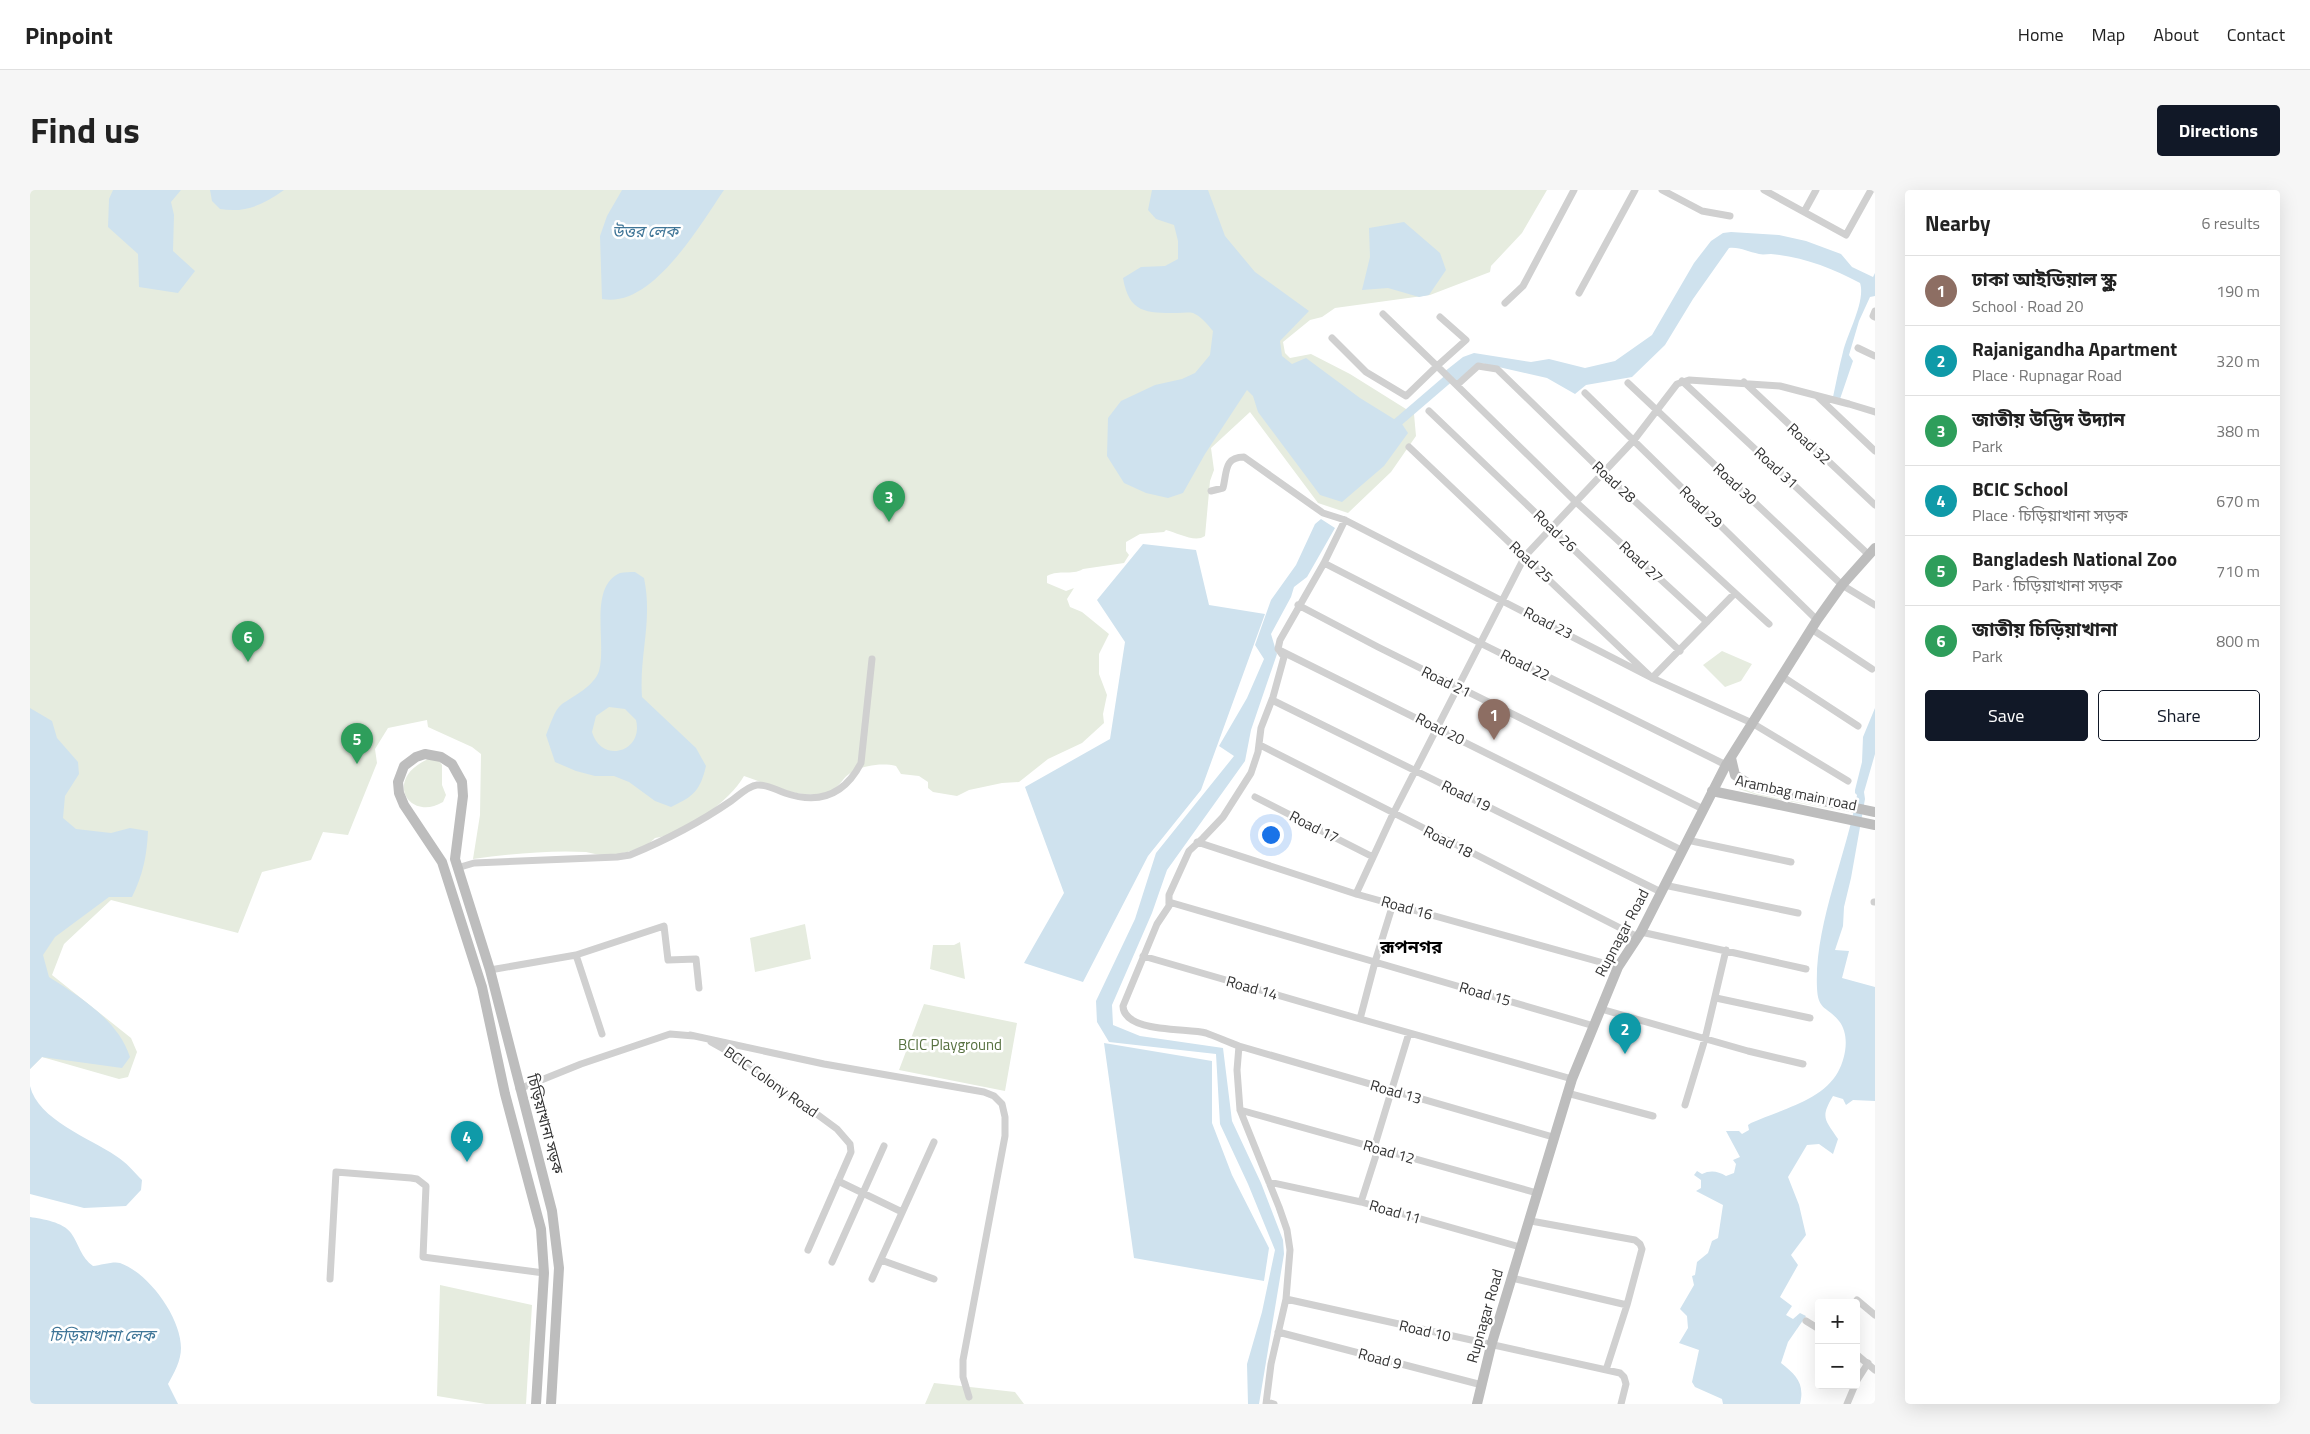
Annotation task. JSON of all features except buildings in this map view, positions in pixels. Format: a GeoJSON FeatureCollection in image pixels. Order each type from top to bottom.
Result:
{"type":"FeatureCollection","features":[{"type":"Feature","properties":{"kind":"main road","name":"Rupnagar Road"},"geometry":{"type":"LineString","coordinates":[[1477,1404],[1491,1346],[1567,1093],[1618,967],[1640,934],[1681,850],[1728,761],[1783,677],[1817,620],[1842,585],[1872,551]]}},
{"type":"Feature","properties":{"kind":"main road","name":"চিড়িয়াখানা সড়ক"},"geometry":{"type":"LineString","coordinates":[[536,1404],[544,1273],[541,1229],[505,1094],[482,987],[442,862],[404,805],[399,793],[398,782],[404,766],[416,757],[425,754],[441,757],[452,764],[462,782],[463,796],[456,864],[490,970],[552,1211],[557,1242],[559,1274],[551,1404]]}},
{"type":"Feature","properties":{"kind":"main road","name":"Arambag main road"},"geometry":{"type":"LineString","coordinates":[[1728,761],[1735,775],[1752,786],[1872,811]]}},
{"type":"Feature","properties":{"kind":"main road","name":"Arambag main road"},"geometry":{"type":"LineString","coordinates":[[1712,791],[1870,824]]}},
{"type":"Feature","properties":{"kind":"main road"},"geometry":{"type":"LineString","coordinates":[[1870,824],[1872,811]]}},
{"type":"Feature","properties":{"kind":"main road"},"geometry":{"type":"LineString","coordinates":[[442,862],[456,864]]}},
{"type":"Feature","properties":{"kind":"main road"},"geometry":{"type":"LineString","coordinates":[[505,1094],[519,1088]]}},
{"type":"Feature","properties":{"kind":"main road"},"geometry":{"type":"LineString","coordinates":[[544,1273],[559,1274]]}},
{"type":"Feature","properties":{"kind":"street"},"geometry":{"type":"LineString","coordinates":[[1505,303],[1523,286],[1574,190]]}},
{"type":"Feature","properties":{"kind":"street"},"geometry":{"type":"LineString","coordinates":[[1579,293],[1635,190]]}},
{"type":"Feature","properties":{"kind":"street"},"geometry":{"type":"LineString","coordinates":[[1662,190],[1702,211],[1730,216]]}},
{"type":"Feature","properties":{"kind":"street"},"geometry":{"type":"LineString","coordinates":[[1764,190],[1846,235],[1871,190]]}},
{"type":"Feature","properties":{"kind":"street"},"geometry":{"type":"LineString","coordinates":[[1804,212],[1816,190]]}},
{"type":"Feature","properties":{"kind":"street"},"geometry":{"type":"LineString","coordinates":[[1875,311],[1872,316],[1875,317]]}},
{"type":"Feature","properties":{"kind":"street","name":"Road 27"},"geometry":{"type":"LineString","coordinates":[[1383,314],[1576,502],[1706,622]]}},
{"type":"Feature","properties":{"kind":"street"},"geometry":{"type":"LineString","coordinates":[[1332,338],[1366,372],[1406,396],[1439,368],[1466,340],[1440,318]]}},
{"type":"Feature","properties":{"kind":"street"},"geometry":{"type":"LineString","coordinates":[[1858,348],[1875,356]]}},
{"type":"Feature","properties":{"kind":"street","name":"Road 28"},"geometry":{"type":"LineString","coordinates":[[1456,385],[1478,366],[1497,369],[1604,473],[1769,624]]}},
{"type":"Feature","properties":{"kind":"street"},"geometry":{"type":"LineString","coordinates":[[1356,894],[1393,814],[1525,556],[1634,440],[1677,384],[1682,381],[1744,382],[1780,386],[1815,394],[1875,412]]}},
{"type":"Feature","properties":{"kind":"street","name":"Road 31"},"geometry":{"type":"LineString","coordinates":[[1682,381],[1872,551]]}},
{"type":"Feature","properties":{"kind":"street","name":"Road 32"},"geometry":{"type":"LineString","coordinates":[[1744,382],[1875,505]]}},
{"type":"Feature","properties":{"kind":"street","name":"Road 30"},"geometry":{"type":"LineString","coordinates":[[1628,383],[1842,585],[1875,605]]}},
{"type":"Feature","properties":{"kind":"street","name":"Road 29"},"geometry":{"type":"LineString","coordinates":[[1585,393],[1817,620]]}},
{"type":"Feature","properties":{"kind":"street"},"geometry":{"type":"LineString","coordinates":[[1815,394],[1875,451]]}},
{"type":"Feature","properties":{"kind":"street","name":"Road 26"},"geometry":{"type":"LineString","coordinates":[[1429,411],[1680,651]]}},
{"type":"Feature","properties":{"kind":"street","name":"Road 25"},"geometry":{"type":"LineString","coordinates":[[1409,447],[1652,678]]}},
{"type":"Feature","properties":{"kind":"street","name":"Road 23"},"geometry":{"type":"LineString","coordinates":[[1211,491],[1223,488],[1229,462],[1235,457],[1244,457],[1323,512],[1345,520],[1652,678],[1752,723],[1848,781]]}},
{"type":"Feature","properties":{"kind":"street"},"geometry":{"type":"LineString","coordinates":[[1143,956],[1157,924],[1169,906],[1169,895],[1186,858],[1197,842],[1223,817],[1251,773],[1260,745],[1261,728],[1272,700],[1284,657],[1278,649],[1280,640],[1298,605],[1324,563],[1345,520]]}},
{"type":"Feature","properties":{"kind":"street","name":"Road 22"},"geometry":{"type":"LineString","coordinates":[[1324,563],[1480,644],[1728,761]]}},
{"type":"Feature","properties":{"kind":"street"},"geometry":{"type":"LineString","coordinates":[[1652,678],[1735,593]]}},
{"type":"Feature","properties":{"kind":"street","name":"Road 21"},"geometry":{"type":"LineString","coordinates":[[1298,605],[1703,809]]}},
{"type":"Feature","properties":{"kind":"street"},"geometry":{"type":"LineString","coordinates":[[1812,630],[1872,669]]}},
{"type":"Feature","properties":{"kind":"street","name":"Road 20"},"geometry":{"type":"LineString","coordinates":[[1278,649],[1681,850]]}},
{"type":"Feature","properties":{"kind":"street"},"geometry":{"type":"LineString","coordinates":[[456,864],[617,857],[630,854],[703,820],[754,785],[766,785],[792,796],[805,798],[830,796],[837,793],[854,776],[861,763],[872,659]]}},
{"type":"Feature","properties":{"kind":"street"},"geometry":{"type":"LineString","coordinates":[[1783,677],[1858,726]]}},
{"type":"Feature","properties":{"kind":"street","name":"Road 19"},"geometry":{"type":"LineString","coordinates":[[1272,700],[1663,889],[1798,913]]}},
{"type":"Feature","properties":{"kind":"street","name":"Road 18"},"geometry":{"type":"LineString","coordinates":[[1260,745],[1393,814],[1640,934],[1726,950],[1806,969]]}},
{"type":"Feature","properties":{"kind":"street","name":"Road 17"},"geometry":{"type":"LineString","coordinates":[[1255,797],[1373,857]]}},
{"type":"Feature","properties":{"kind":"street"},"geometry":{"type":"LineString","coordinates":[[1687,840],[1790,862]]}},
{"type":"Feature","properties":{"kind":"street","name":"Road 16"},"geometry":{"type":"LineString","coordinates":[[1197,842],[1356,894],[1618,967]]}},
{"type":"Feature","properties":{"kind":"street","name":"Road 15"},"geometry":{"type":"LineString","coordinates":[[1169,902],[1340,950],[1594,1026]]}},
{"type":"Feature","properties":{"kind":"street"},"geometry":{"type":"LineString","coordinates":[[1360,1019],[1393,904]]}},
{"type":"Feature","properties":{"kind":"street"},"geometry":{"type":"LineString","coordinates":[[490,970],[576,955],[664,926],[668,960],[696,959],[700,988]]}},
{"type":"Feature","properties":{"kind":"street"},"geometry":{"type":"LineString","coordinates":[[1686,1105],[1716,998],[1726,950]]}},
{"type":"Feature","properties":{"kind":"street"},"geometry":{"type":"LineString","coordinates":[[576,955],[602,1034]]}},
{"type":"Feature","properties":{"kind":"street","name":"Road 14"},"geometry":{"type":"LineString","coordinates":[[1143,956],[1409,1033]]}},
{"type":"Feature","properties":{"kind":"street","name":"Road 13"},"geometry":{"type":"LineString","coordinates":[[1143,956],[1123,1006],[1124,1013],[1128,1019],[1144,1025],[1205,1033],[1239,1046],[1553,1138]]}},
{"type":"Feature","properties":{"kind":"street"},"geometry":{"type":"LineString","coordinates":[[1716,998],[1810,1018]]}},
{"type":"Feature","properties":{"kind":"street"},"geometry":{"type":"LineString","coordinates":[[1601,1009],[1705,1039],[1803,1064]]}},
{"type":"Feature","properties":{"kind":"street"},"geometry":{"type":"LineString","coordinates":[[1361,1202],[1409,1033],[1572,1079]]}},
{"type":"Feature","properties":{"kind":"street","name":"BCIC Colony Road"},"geometry":{"type":"LineString","coordinates":[[519,1088],[580,1064],[670,1034],[690,1035],[715,1044],[745,1061],[845,1136],[850,1144],[850,1152],[808,1250]]}},
{"type":"Feature","properties":{"kind":"street"},"geometry":{"type":"LineString","coordinates":[[690,1035],[824,1064],[974,1090],[994,1096],[1002,1104],[1005,1117],[1005,1136],[963,1360],[963,1377],[969,1396]]}},
{"type":"Feature","properties":{"kind":"street"},"geometry":{"type":"LineString","coordinates":[[1239,1046],[1237,1070],[1240,1110],[1287,1230],[1290,1250],[1286,1299],[1283,1319],[1278,1332],[1269,1403]]}},
{"type":"Feature","properties":{"kind":"street"},"geometry":{"type":"LineString","coordinates":[[1567,1093],[1653,1116]]}},
{"type":"Feature","properties":{"kind":"street","name":"Road 12"},"geometry":{"type":"LineString","coordinates":[[1240,1110],[1537,1194]]}},
{"type":"Feature","properties":{"kind":"street"},"geometry":{"type":"LineString","coordinates":[[872,1279],[934,1142]]}},
{"type":"Feature","properties":{"kind":"street"},"geometry":{"type":"LineString","coordinates":[[832,1262],[884,1146]]}},
{"type":"Feature","properties":{"kind":"street"},"geometry":{"type":"LineString","coordinates":[[330,1279],[336,1172],[411,1178],[417,1179],[426,1186],[423,1257],[544,1273]]}},
{"type":"Feature","properties":{"kind":"street"},"geometry":{"type":"LineString","coordinates":[[838,1181],[902,1212]]}},
{"type":"Feature","properties":{"kind":"street","name":"Road 11"},"geometry":{"type":"LineString","coordinates":[[1269,1182],[1361,1202],[1520,1247]]}},
{"type":"Feature","properties":{"kind":"street"},"geometry":{"type":"LineString","coordinates":[[1530,1221],[1636,1240],[1640,1244],[1642,1249],[1627,1305],[1606,1370]]}},
{"type":"Feature","properties":{"kind":"street"},"geometry":{"type":"LineString","coordinates":[[881,1260],[934,1279]]}},
{"type":"Feature","properties":{"kind":"street"},"geometry":{"type":"LineString","coordinates":[[1512,1278],[1627,1305]]}},
{"type":"Feature","properties":{"kind":"street","name":"Road 10"},"geometry":{"type":"LineString","coordinates":[[1286,1299],[1491,1346],[1620,1373],[1624,1377],[1626,1384],[1620,1404]]}},
{"type":"Feature","properties":{"kind":"street"},"geometry":{"type":"LineString","coordinates":[[1860,1302],[1875,1315]]}},
{"type":"Feature","properties":{"kind":"street"},"geometry":{"type":"LineString","coordinates":[[1806,1321],[1815,1327]]}},
{"type":"Feature","properties":{"kind":"street","name":"Road 9"},"geometry":{"type":"LineString","coordinates":[[1278,1332],[1482,1385]]}},
{"type":"Feature","properties":{"kind":"street"},"geometry":{"type":"LineString","coordinates":[[1860,1357],[1875,1370]]}},
{"type":"Feature","properties":{"kind":"street"},"geometry":{"type":"LineString","coordinates":[[1860,1376],[1868,1363]]}},
{"type":"Feature","properties":{"kind":"street"},"geometry":{"type":"LineString","coordinates":[[1847,1404],[1853,1389]]}},
{"type":"Feature","properties":{"kind":"green space"},"geometry":{"type":"Polygon","coordinates":[[[30,190],[1547,190],[1522,233],[1491,266],[1490,272],[1430,295],[1335,308],[1322,317],[1310,320],[1283,342],[1285,353],[1290,358],[1311,354],[1350,374],[1414,414],[1416,436],[1391,472],[1348,513],[1318,503],[1250,412],[1211,448],[1214,470],[1210,481],[1205,536],[1191,538],[1166,530],[1164,532],[1140,534],[1126,542],[1126,551],[1129,555],[1124,563],[1047,576],[1047,583],[1066,591],[1074,588],[1067,599],[1070,607],[1082,612],[1109,634],[1099,654],[1099,674],[1107,695],[1103,714],[1104,723],[1082,743],[1048,759],[1019,782],[1002,783],[969,790],[957,796],[933,792],[928,788],[928,782],[919,776],[901,774],[896,766],[891,765],[875,765],[859,769],[849,774],[832,790],[819,794],[791,792],[744,776],[728,796],[692,824],[667,836],[655,838],[651,842],[632,851],[605,855],[586,852],[544,852],[473,859],[480,815],[481,754],[472,747],[428,727],[427,720],[388,728],[375,749],[377,763],[348,835],[323,832],[311,860],[262,872],[238,933],[111,900],[64,944],[52,975],[131,1038],[137,1052],[128,1077],[119,1079],[42,1057],[30,1069],[30,190]]]}},
{"type":"Feature","properties":{"kind":"green space"},"geometry":{"type":"Polygon","coordinates":[[[1722,651],[1752,664],[1741,681],[1725,687],[1703,665],[1722,651]]]}},
{"type":"Feature","properties":{"kind":"green space"},"geometry":{"type":"Polygon","coordinates":[[[428,759],[439,761],[442,765],[442,785],[446,795],[443,802],[431,807],[420,807],[412,803],[406,796],[404,787],[406,777],[414,768],[428,759]]]}},
{"type":"Feature","properties":{"kind":"green space"},"geometry":{"type":"Polygon","coordinates":[[[1740,788],[1757,794],[1851,813],[1757,795],[1740,788]]]}},
{"type":"Feature","properties":{"kind":"green space"},"geometry":{"type":"Polygon","coordinates":[[[805,924],[811,959],[755,972],[750,938],[805,924]]]}},
{"type":"Feature","properties":{"kind":"green space"},"geometry":{"type":"Polygon","coordinates":[[[960,942],[965,979],[930,969],[933,945],[954,945],[960,942]]]}},
{"type":"Feature","properties":{"kind":"green space","name":"BCIC Playground"},"geometry":{"type":"Polygon","coordinates":[[[924,1004],[1017,1023],[1005,1091],[899,1070],[924,1004]]]}},
{"type":"Feature","properties":{"kind":"green space"},"geometry":{"type":"Polygon","coordinates":[[[440,1285],[532,1305],[526,1404],[486,1404],[437,1396],[440,1285]]]}},
{"type":"Feature","properties":{"kind":"green space"},"geometry":{"type":"Polygon","coordinates":[[[934,1383],[1015,1392],[1024,1404],[925,1404],[934,1383]]]}},
{"type":"Feature","properties":{"kind":"water"},"geometry":{"type":"Polygon","coordinates":[[[113,190],[181,190],[171,202],[174,215],[173,251],[195,271],[178,293],[139,287],[138,254],[108,227],[109,199],[113,190]]]}},
{"type":"Feature","properties":{"kind":"water"},"geometry":{"type":"Polygon","coordinates":[[[210,190],[284,190],[254,207],[229,210],[220,209],[212,201],[210,190]]]}},
{"type":"Feature","properties":{"kind":"water","name":"উত্তর লেক"},"geometry":{"type":"Polygon","coordinates":[[[622,190],[724,190],[688,243],[656,278],[639,291],[621,299],[602,299],[600,236],[607,216],[622,190]]]}},
{"type":"Feature","properties":{"kind":"water"},"geometry":{"type":"Polygon","coordinates":[[[1152,190],[1208,190],[1225,236],[1255,272],[1309,311],[1280,341],[1282,356],[1292,364],[1306,358],[1360,398],[1402,424],[1408,433],[1384,466],[1342,502],[1320,495],[1258,412],[1253,396],[1247,390],[1205,454],[1183,493],[1168,498],[1146,493],[1124,483],[1107,456],[1108,418],[1121,401],[1155,385],[1182,379],[1195,373],[1210,355],[1213,331],[1199,316],[1193,313],[1166,313],[1141,309],[1130,298],[1126,290],[1123,278],[1141,267],[1165,266],[1178,259],[1178,241],[1174,225],[1156,219],[1148,210],[1152,190]]]}},
{"type":"Feature","properties":{"kind":"water"},"geometry":{"type":"Polygon","coordinates":[[[1404,222],[1440,253],[1446,270],[1429,295],[1419,297],[1388,288],[1362,290],[1370,257],[1369,228],[1404,222]]]}},
{"type":"Feature","properties":{"kind":"water"},"geometry":{"type":"Polygon","coordinates":[[[1723,233],[1779,235],[1806,241],[1841,254],[1852,267],[1873,277],[1875,273],[1875,296],[1870,297],[1859,321],[1849,355],[1853,361],[1840,399],[1833,397],[1843,352],[1858,308],[1861,290],[1860,283],[1828,268],[1806,261],[1783,255],[1760,254],[1733,248],[1729,248],[1693,299],[1665,345],[1632,377],[1586,385],[1575,394],[1547,378],[1481,363],[1476,364],[1455,383],[1444,372],[1463,357],[1474,353],[1531,362],[1549,359],[1585,368],[1615,361],[1652,335],[1694,263],[1711,241],[1723,233]]]}},
{"type":"Feature","properties":{"kind":"water"},"geometry":{"type":"Polygon","coordinates":[[[1321,519],[1335,528],[1307,577],[1294,587],[1291,597],[1271,634],[1277,654],[1251,730],[1245,761],[1167,870],[1152,913],[1112,1005],[1113,1025],[1140,1036],[1223,1048],[1232,1121],[1261,1183],[1283,1240],[1284,1254],[1259,1404],[1248,1404],[1247,1364],[1262,1312],[1275,1250],[1248,1184],[1220,1124],[1216,1054],[1109,1042],[1097,1022],[1096,1001],[1135,919],[1156,853],[1234,756],[1219,746],[1247,698],[1264,659],[1255,645],[1271,600],[1296,565],[1315,524],[1321,519]]]}},
{"type":"Feature","properties":{"kind":"water"},"geometry":{"type":"Polygon","coordinates":[[[1143,544],[1196,550],[1209,605],[1265,614],[1201,790],[1148,856],[1083,982],[1024,963],[1064,893],[1025,787],[1110,739],[1125,642],[1097,600],[1143,544]]]}},
{"type":"Feature","properties":{"kind":"water"},"geometry":{"type":"Polygon","coordinates":[[[635,572],[644,578],[647,609],[642,667],[642,697],[696,748],[706,766],[695,792],[671,807],[655,801],[629,782],[614,776],[595,776],[576,771],[555,762],[546,735],[554,714],[559,707],[588,686],[599,671],[601,659],[600,617],[604,590],[610,580],[620,573],[635,572]],[[609,707],[596,716],[592,732],[597,742],[604,748],[612,751],[620,750],[628,747],[634,740],[637,731],[636,720],[625,709],[609,707]]]}},
{"type":"Feature","properties":{"kind":"water"},"geometry":{"type":"Polygon","coordinates":[[[30,708],[52,721],[57,738],[78,762],[79,774],[65,796],[63,818],[76,829],[111,833],[130,828],[148,831],[144,865],[132,897],[109,897],[55,937],[43,955],[49,977],[85,1001],[117,1032],[130,1057],[122,1068],[42,1057],[30,1069],[30,708]]]}},
{"type":"Feature","properties":{"kind":"water"},"geometry":{"type":"Polygon","coordinates":[[[1875,708],[1875,754],[1864,792],[1865,799],[1844,907],[1843,926],[1835,950],[1849,951],[1842,978],[1875,987],[1875,1101],[1853,1100],[1846,1105],[1843,1099],[1833,1096],[1825,1114],[1827,1122],[1838,1139],[1833,1154],[1819,1144],[1807,1145],[1788,1177],[1799,1205],[1806,1235],[1791,1255],[1798,1265],[1780,1297],[1792,1306],[1786,1315],[1793,1319],[1800,1313],[1806,1316],[1788,1342],[1781,1363],[1798,1380],[1801,1390],[1800,1404],[1723,1404],[1722,1399],[1695,1387],[1692,1382],[1699,1350],[1679,1343],[1688,1328],[1687,1316],[1680,1309],[1694,1285],[1692,1276],[1695,1275],[1697,1262],[1708,1253],[1712,1241],[1718,1238],[1723,1205],[1696,1191],[1701,1188],[1701,1180],[1694,1175],[1697,1171],[1702,1174],[1717,1172],[1726,1176],[1734,1173],[1736,1164],[1733,1160],[1740,1157],[1726,1131],[1739,1131],[1742,1134],[1749,1130],[1748,1125],[1751,1123],[1799,1104],[1831,1082],[1841,1066],[1846,1046],[1845,1033],[1835,1016],[1821,1005],[1819,1001],[1817,964],[1825,916],[1857,795],[1855,790],[1862,762],[1863,737],[1875,708]]]}},
{"type":"Feature","properties":{"kind":"water"},"geometry":{"type":"Polygon","coordinates":[[[1104,1043],[1212,1061],[1212,1123],[1232,1175],[1269,1248],[1264,1281],[1134,1258],[1104,1043]]]}},
{"type":"Feature","properties":{"kind":"water"},"geometry":{"type":"Polygon","coordinates":[[[30,1086],[35,1098],[43,1109],[66,1127],[120,1158],[142,1180],[141,1190],[126,1206],[84,1208],[30,1194],[30,1086]]]}},
{"type":"Feature","properties":{"kind":"water","name":"চিড়িয়াখানা লেক"},"geometry":{"type":"Polygon","coordinates":[[[30,1217],[52,1222],[67,1229],[74,1237],[83,1255],[93,1266],[120,1263],[131,1268],[152,1286],[176,1323],[180,1336],[180,1358],[168,1384],[178,1404],[30,1404],[30,1217]]]}},
{"type":"Feature","properties":{"kind":"waterway"},"geometry":{"type":"LineString","coordinates":[[1391,428],[1455,373]]}},
{"type":"Feature","properties":{"kind":"place","name":"জাতীয় উদ্ভিদ উদ্যান"},"geometry":{"type":"Point","coordinates":[889,522]}},
{"type":"Feature","properties":{"kind":"place","name":"জাতীয় চিড়িয়াখানা"},"geometry":{"type":"Point","coordinates":[248,662]}},
{"type":"Feature","properties":{"kind":"place","name":"ঢাকা আইডিয়াল স্কুল"},"geometry":{"type":"Point","coordinates":[1494,740]}},
{"type":"Feature","properties":{"kind":"place","name":"Bangladesh National Zoo"},"geometry":{"type":"Point","coordinates":[357,764]}},
{"type":"Feature","properties":{"kind":"place","name":"Rajanigandha Apartment"},"geometry":{"type":"Point","coordinates":[1625,1054]}},
{"type":"Feature","properties":{"kind":"place","name":"BCIC School"},"geometry":{"type":"Point","coordinates":[467,1162]}},
{"type":"Feature","properties":{"kind":"district","name":"রূপনগর"},"geometry":{"type":"Point","coordinates":[1411,947]}}]}
